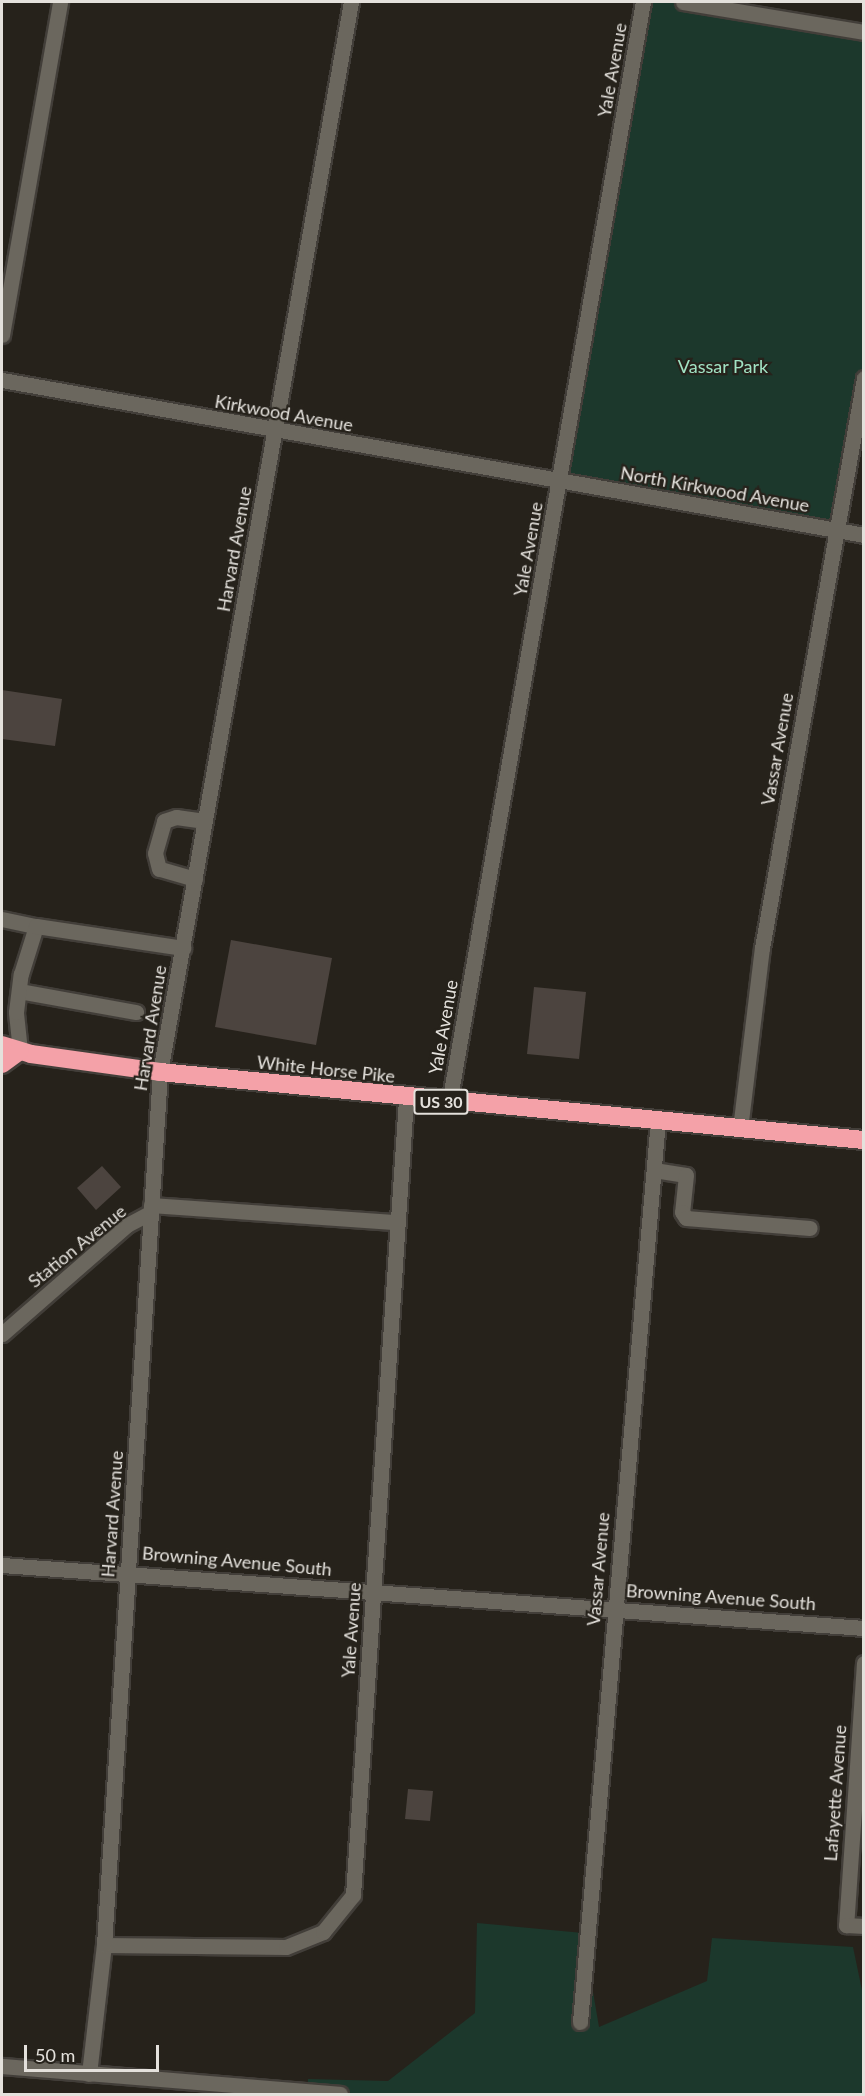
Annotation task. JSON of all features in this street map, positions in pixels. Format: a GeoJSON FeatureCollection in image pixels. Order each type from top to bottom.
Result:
{"type":"FeatureCollection","features":[{"type":"Feature","properties":{"kind":"highway","name":"White Horse Pike"},"geometry":{"type":"LineString","coordinates":[[2,1045],[20,1051],[160,1072],[406,1099],[864,1140]]}},
{"type":"Feature","properties":{"kind":"highway"},"geometry":{"type":"LineString","coordinates":[[2,1064],[20,1051]]}},
{"type":"Feature","properties":{"kind":"street"},"geometry":{"type":"LineString","coordinates":[[2,335],[60,2]]}},
{"type":"Feature","properties":{"kind":"street","name":"Harvard Avenue"},"geometry":{"type":"LineString","coordinates":[[89,2074],[104,1945],[160,1072],[351,2]]}},
{"type":"Feature","properties":{"kind":"street","name":"Yale Avenue"},"geometry":{"type":"LineString","coordinates":[[449,1102],[643,2]]}},
{"type":"Feature","properties":{"kind":"street"},"geometry":{"type":"LineString","coordinates":[[683,2],[864,32]]}},
{"type":"Feature","properties":{"kind":"street","name":"Vassar Avenue"},"geometry":{"type":"LineString","coordinates":[[740,1129],[762,948],[864,378]]}},
{"type":"Feature","properties":{"kind":"street","name":"Kirkwood Avenue"},"geometry":{"type":"LineString","coordinates":[[2,380],[560,482]]}},
{"type":"Feature","properties":{"kind":"street","name":"North Kirkwood Avenue"},"geometry":{"type":"LineString","coordinates":[[560,482],[864,535]]}},
{"type":"Feature","properties":{"kind":"street"},"geometry":{"type":"LineString","coordinates":[[195,879],[159,869],[155,853],[165,821],[176,817],[205,821]]}},
{"type":"Feature","properties":{"kind":"street"},"geometry":{"type":"LineString","coordinates":[[2,919],[183,948]]}},
{"type":"Feature","properties":{"kind":"street"},"geometry":{"type":"LineString","coordinates":[[20,1051],[16,1012],[19,991],[36,926]]}},
{"type":"Feature","properties":{"kind":"street"},"geometry":{"type":"LineString","coordinates":[[19,991],[136,1012]]}},
{"type":"Feature","properties":{"kind":"street","name":"Yale Avenue"},"geometry":{"type":"LineString","coordinates":[[104,1945],[286,1947],[323,1932],[353,1895],[396,1222],[406,1099]]}},
{"type":"Feature","properties":{"kind":"street","name":"Vassar Avenue"},"geometry":{"type":"LineString","coordinates":[[580,2022],[658,1120]]}},
{"type":"Feature","properties":{"kind":"street"},"geometry":{"type":"LineString","coordinates":[[654,1170],[686,1175],[682,1212],[686,1218],[810,1228]]}},
{"type":"Feature","properties":{"kind":"street"},"geometry":{"type":"LineString","coordinates":[[150,1209],[396,1222]]}},
{"type":"Feature","properties":{"kind":"street","name":"Station Avenue"},"geometry":{"type":"LineString","coordinates":[[2,1334],[150,1209]]}},
{"type":"Feature","properties":{"kind":"street","name":"Browning Avenue South"},"geometry":{"type":"LineString","coordinates":[[2,1565],[128,1571],[374,1593],[614,1608],[864,1628]]}},
{"type":"Feature","properties":{"kind":"street","name":"Lafayette Avenue"},"geometry":{"type":"LineString","coordinates":[[864,1663],[846,1925],[864,1926]]}},
{"type":"Feature","properties":{"kind":"street"},"geometry":{"type":"LineString","coordinates":[[2,2066],[340,2094]]}},
{"type":"Feature","properties":{"kind":"green space","name":"Vassar Park"},"geometry":{"type":"Polygon","coordinates":[[[643,2],[683,2],[863,32],[863,378],[836,530],[560,482],[643,2]]]}},
{"type":"Feature","properties":{"kind":"green space"},"geometry":{"type":"Polygon","coordinates":[[[477,1923],[583,1933],[599,2027],[707,1981],[712,1938],[853,1947],[863,1995],[863,2094],[307,2094],[308,2079],[388,2081],[475,2013],[477,1923]]]}},
{"type":"Feature","properties":{"kind":"building"},"geometry":{"type":"Polygon","coordinates":[[[2,690],[62,699],[55,746],[2,739],[2,690]]]}},
{"type":"Feature","properties":{"kind":"building"},"geometry":{"type":"Polygon","coordinates":[[[231,940],[332,958],[316,1045],[215,1027],[231,940]]]}},
{"type":"Feature","properties":{"kind":"building"},"geometry":{"type":"Polygon","coordinates":[[[534,987],[586,992],[579,1059],[527,1054],[534,987]]]}},
{"type":"Feature","properties":{"kind":"building"},"geometry":{"type":"Polygon","coordinates":[[[102,1166],[121,1187],[96,1210],[77,1188],[102,1166]]]}},
{"type":"Feature","properties":{"kind":"building"},"geometry":{"type":"Polygon","coordinates":[[[408,1789],[433,1791],[430,1821],[405,1819],[408,1789]]]}}]}
